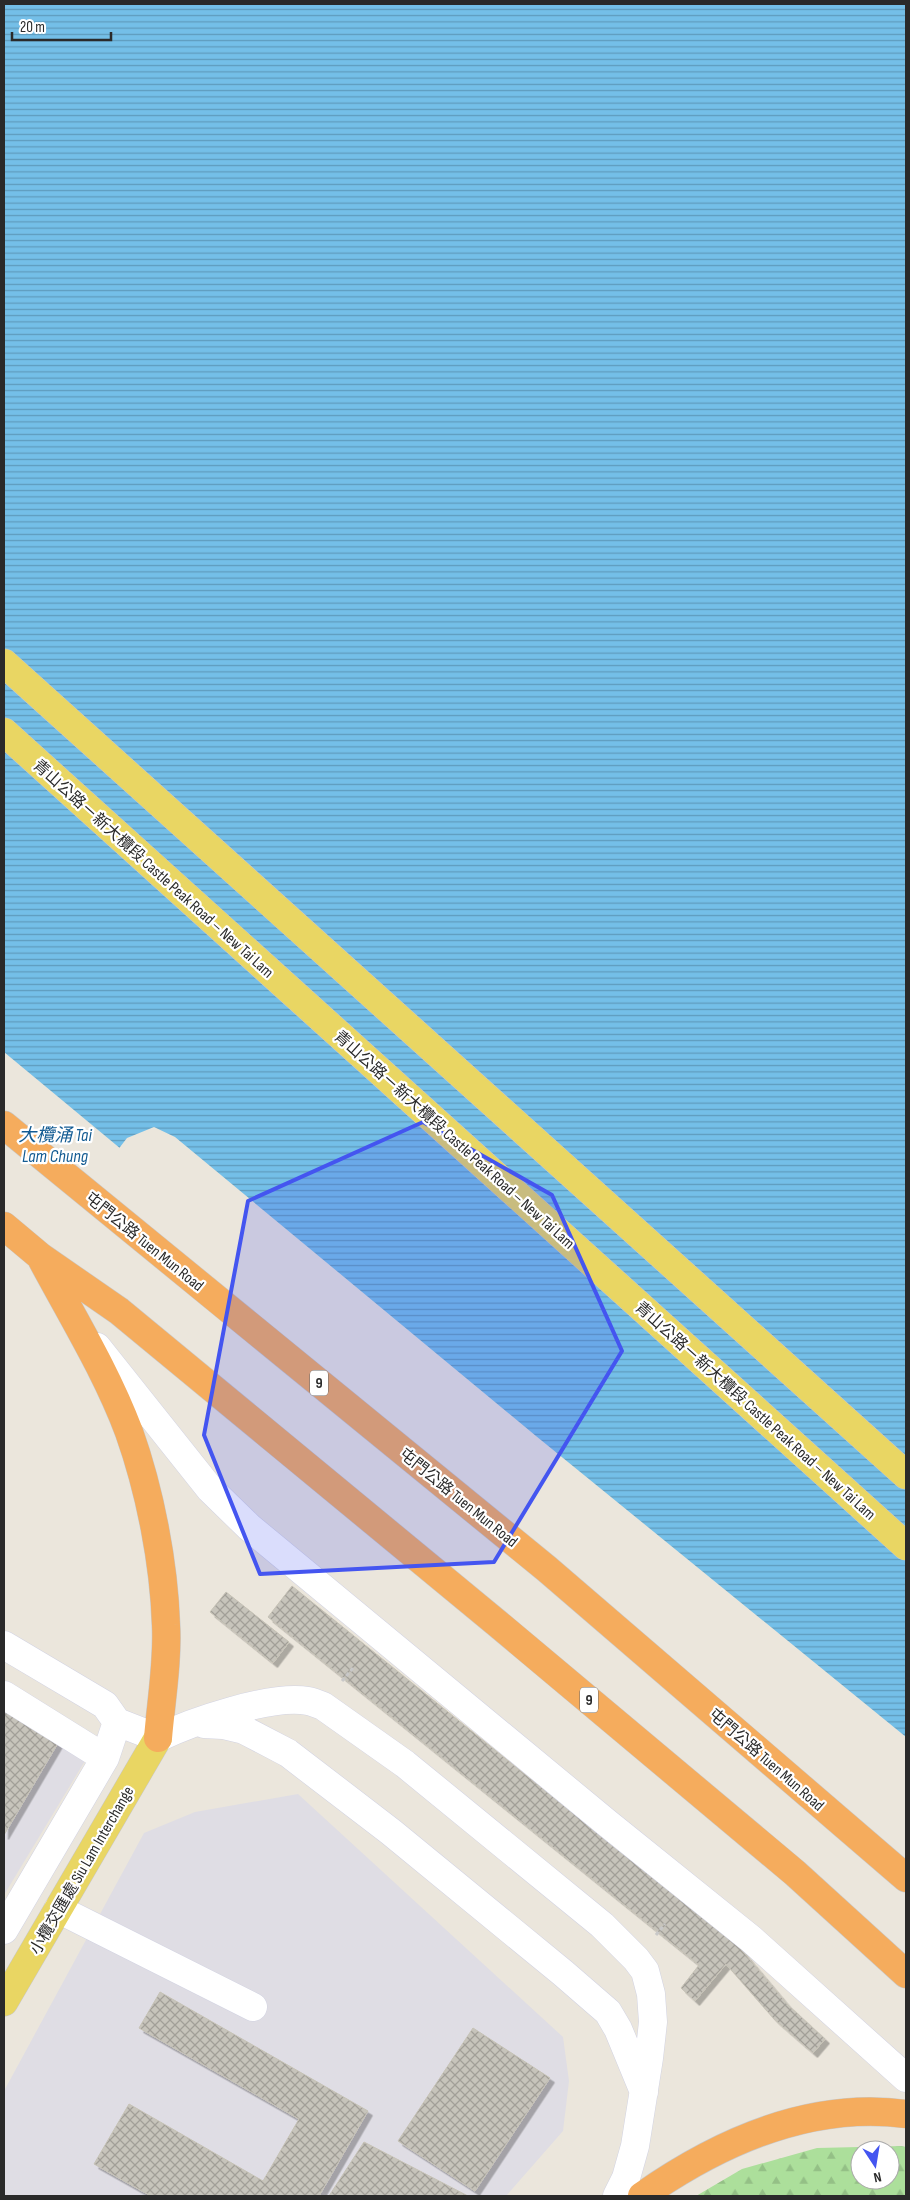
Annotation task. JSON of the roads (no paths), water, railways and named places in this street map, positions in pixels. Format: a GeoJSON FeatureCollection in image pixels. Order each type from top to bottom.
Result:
{"type":"FeatureCollection","features":[{"type":"Feature","properties":{"kind":"highway","name":"屯門公路 Tuen Mun Road"},"geometry":{"type":"LineString","coordinates":[[4,1125],[547,1568],[906,1878]]}},
{"type":"Feature","properties":{"kind":"highway","name":"9"},"geometry":{"type":"LineString","coordinates":[[4,1226],[41,1256],[119,1311],[490,1618],[795,1873],[906,1974]]}},
{"type":"Feature","properties":{"kind":"highway"},"geometry":{"type":"LineString","coordinates":[[41,1256],[96,1360],[129,1432],[145,1490],[163,1584],[166,1627],[158,1738]]}},
{"type":"Feature","properties":{"kind":"highway"},"geometry":{"type":"LineString","coordinates":[[642,2196],[677,2172],[709,2154],[732,2142],[770,2127],[813,2116],[857,2111],[906,2114]]}},
{"type":"Feature","properties":{"kind":"main road"},"geometry":{"type":"LineString","coordinates":[[4,663],[906,1474]]}},
{"type":"Feature","properties":{"kind":"main road","name":"青山公路－新大欖段 Castle Peak Road – New Tai Lam"},"geometry":{"type":"LineString","coordinates":[[4,732],[906,1546]]}},
{"type":"Feature","properties":{"kind":"main road","name":"小欖交匯處 Siu Lam Interchange"},"geometry":{"type":"LineString","coordinates":[[4,2002],[158,1738]]}},
{"type":"Feature","properties":{"kind":"lane"},"geometry":{"type":"LineString","coordinates":[[70,1312],[204,1482],[249,1527],[607,1823],[752,1938],[906,2078]]}},
{"type":"Feature","properties":{"kind":"lane"},"geometry":{"type":"LineString","coordinates":[[4,1645],[111,1714],[158,1738],[177,1729],[253,1705],[307,1700],[322,1706],[405,1764],[602,1925],[636,1959],[644,1971],[651,1994],[653,2022],[635,2146],[626,2178],[617,2196]]}},
{"type":"Feature","properties":{"kind":"lane"},"geometry":{"type":"LineString","coordinates":[[4,1695],[106,1758]]}},
{"type":"Feature","properties":{"kind":"lane"},"geometry":{"type":"LineString","coordinates":[[8,1913],[106,1758],[111,1714]]}},
{"type":"Feature","properties":{"kind":"lane"},"geometry":{"type":"LineString","coordinates":[[197,1723],[223,1725],[244,1730],[288,1753],[391,1832],[556,1967],[608,2012],[618,2029],[644,2092]]}},
{"type":"Feature","properties":{"kind":"lane"},"geometry":{"type":"LineString","coordinates":[[58,1909],[253,2007]]}},
{"type":"Feature","properties":{"kind":"water","name":"大欖涌 Tai Lam Chung"},"geometry":{"type":"Polygon","coordinates":[[[4,4],[906,4],[906,1737],[536,1436],[175,1137],[154,1127],[127,1138],[4,1297],[4,4]]]}}]}
